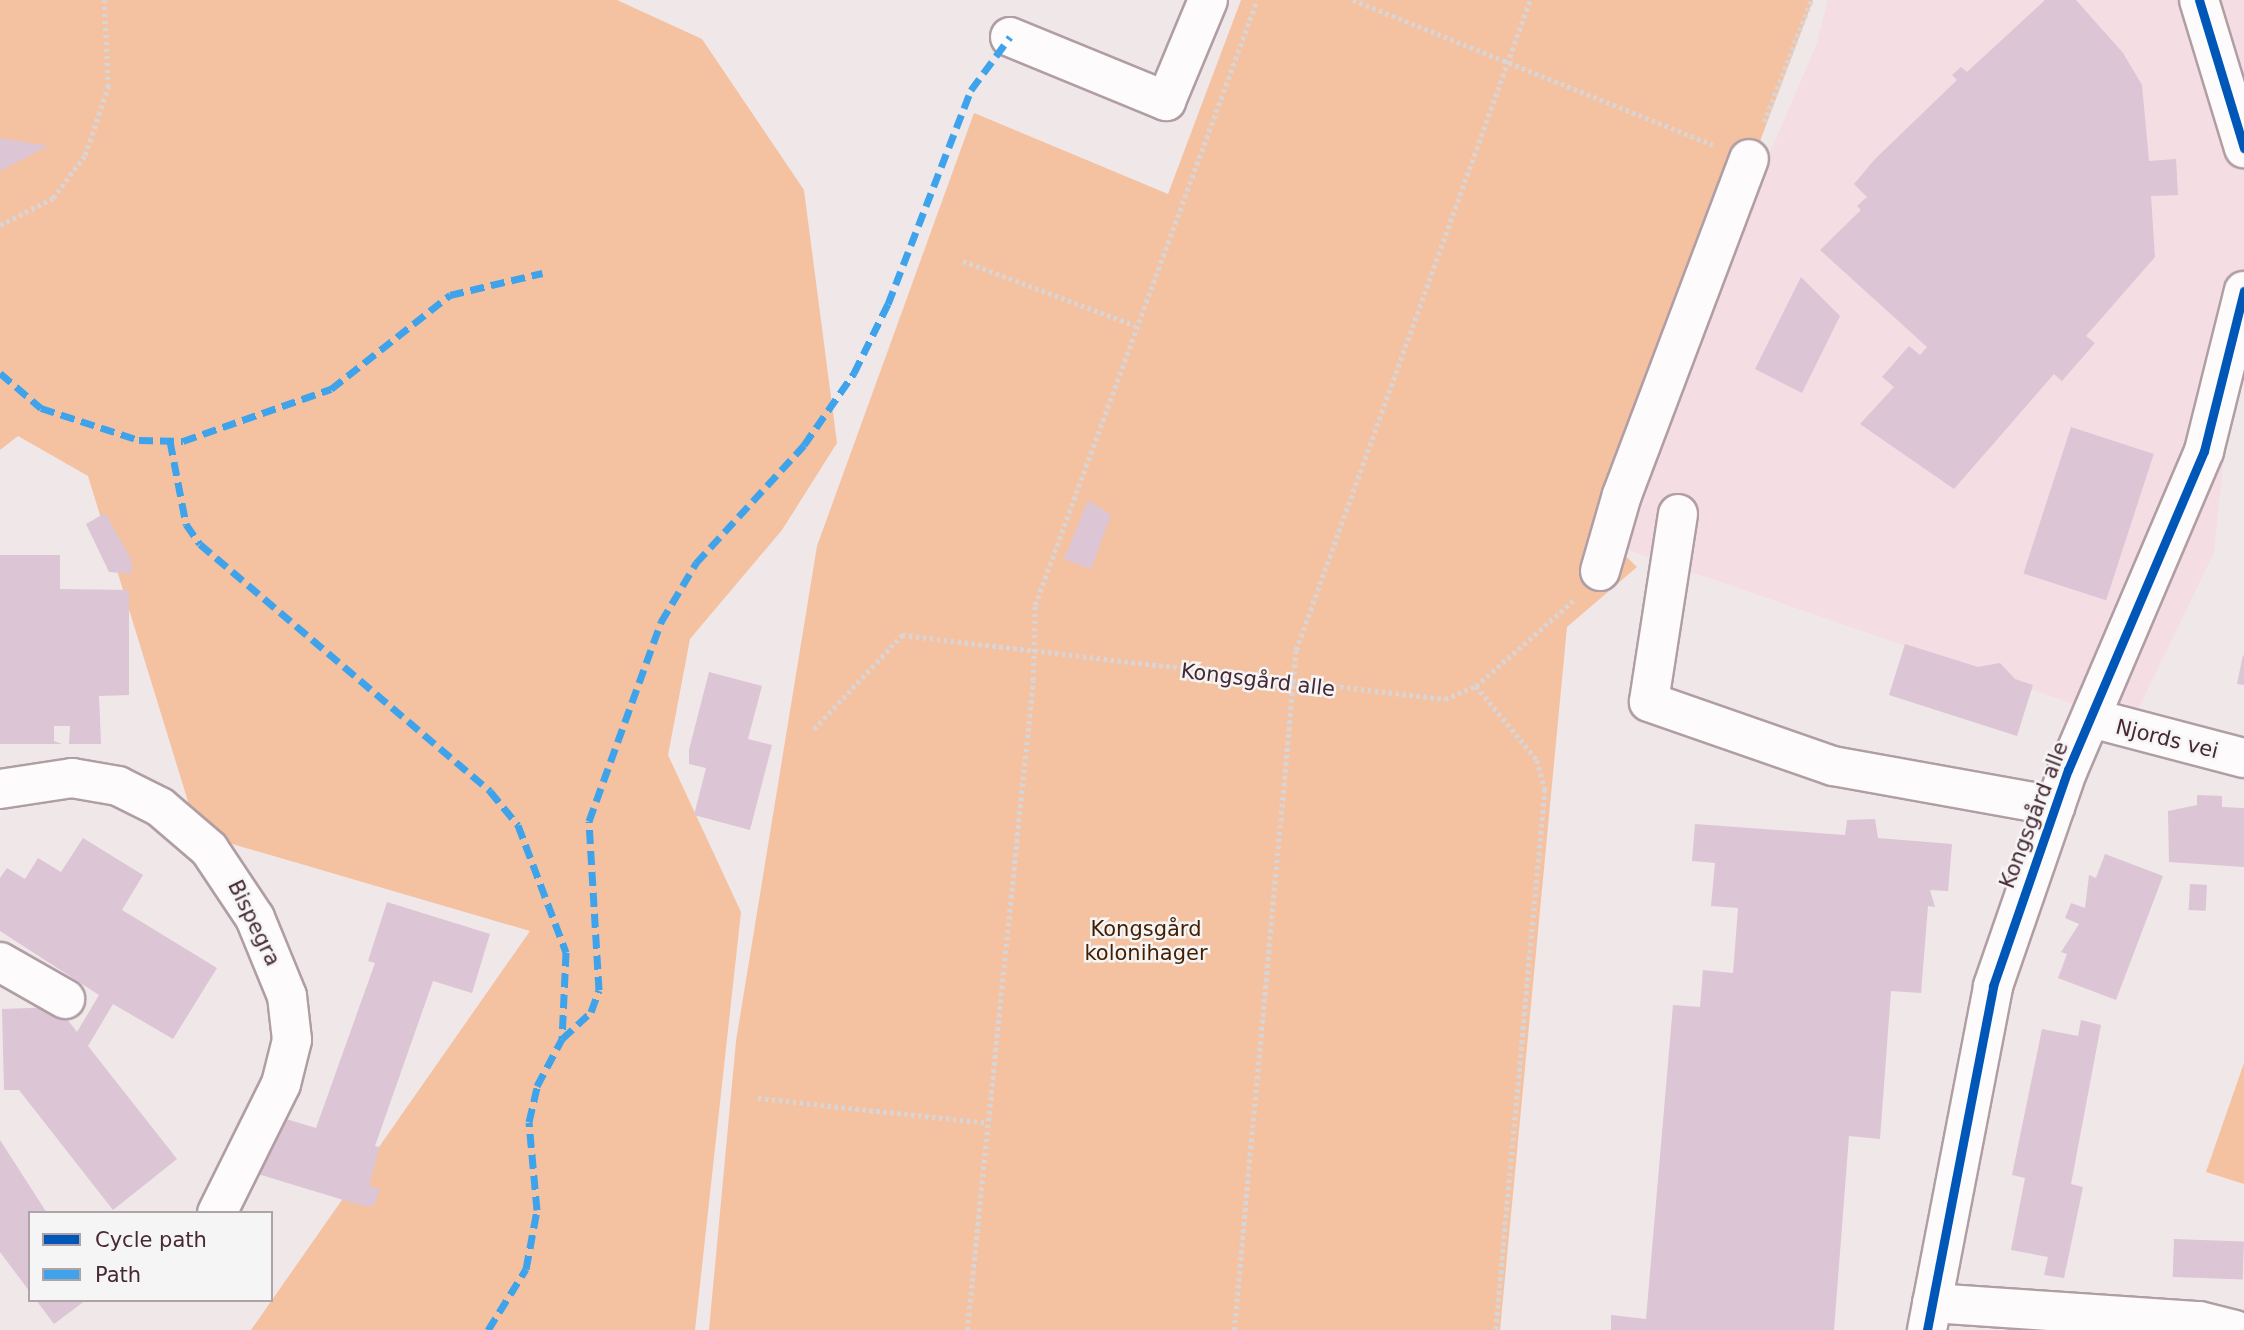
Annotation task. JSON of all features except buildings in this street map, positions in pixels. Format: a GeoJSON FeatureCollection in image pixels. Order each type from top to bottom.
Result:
{"type":"FeatureCollection","features":[{"type":"Feature","properties":{"kind":"street"},"geometry":{"type":"LineString","coordinates":[[1010,37],[1166,101],[1208,0]]}},
{"type":"Feature","properties":{"kind":"street"},"geometry":{"type":"LineString","coordinates":[[2199,0],[2244,148]]}},
{"type":"Feature","properties":{"kind":"street"},"geometry":{"type":"LineString","coordinates":[[1600,571],[1622,495],[1749,159]]}},
{"type":"Feature","properties":{"kind":"street","name":"Kongsgård alle"},"geometry":{"type":"LineString","coordinates":[[1930,1317],[1990,999],[2055,806],[2204,451],[2244,291]]}},
{"type":"Feature","properties":{"kind":"street","name":"Kongsgård alle"},"geometry":{"type":"LineString","coordinates":[[1678,514],[1649,702],[1833,765],[2055,806]]}},
{"type":"Feature","properties":{"kind":"street","name":"Njords vei"},"geometry":{"type":"LineString","coordinates":[[2091,718],[2244,758]]}},
{"type":"Feature","properties":{"kind":"street","name":"Bispegra"},"geometry":{"type":"LineString","coordinates":[[0,789],[72,778],[118,786],[160,807],[235,879],[276,966],[294,1023],[281,1084],[218,1211]]}},
{"type":"Feature","properties":{"kind":"street"},"geometry":{"type":"LineString","coordinates":[[0,962],[65,999]]}},
{"type":"Feature","properties":{"kind":"street"},"geometry":{"type":"LineString","coordinates":[[1930,1317],[2199,1321],[2235,1330]]}},
{"type":"Feature","properties":{"kind":"path"},"geometry":{"type":"LineString","coordinates":[[0,225],[54,198],[85,155],[108,87],[104,0]]}},
{"type":"Feature","properties":{"kind":"path"},"geometry":{"type":"LineString","coordinates":[[967,1330],[1033,647],[1043,576],[1257,0]]}},
{"type":"Feature","properties":{"kind":"path"},"geometry":{"type":"LineString","coordinates":[[1353,0],[1749,159],[1811,0]]}},
{"type":"Feature","properties":{"kind":"path"},"geometry":{"type":"LineString","coordinates":[[1234,1330],[1291,684],[1315,593],[1530,0]]}},
{"type":"Feature","properties":{"kind":"path"},"geometry":{"type":"LineString","coordinates":[[963,261],[1134,326]]}},
{"type":"Feature","properties":{"kind":"path"},"geometry":{"type":"LineString","coordinates":[[1476,686],[1537,760],[1545,789],[1496,1330]]}},
{"type":"Feature","properties":{"kind":"path"},"geometry":{"type":"LineString","coordinates":[[758,1098],[987,1123]]}},
{"type":"Feature","properties":{"kind":"shaded area"},"geometry":{"type":"Polygon","coordinates":[[[1828,0],[2244,0],[2244,264],[2214,553],[2131,724],[1625,549],[1644,478],[1725,257],[1817,43],[1828,0]]]}},
{"type":"Feature","properties":{"kind":"green space"},"geometry":{"type":"Polygon","coordinates":[[[0,0],[617,0],[702,39],[804,190],[837,443],[782,530],[690,639],[668,755],[741,912],[695,1330],[251,1330],[530,931],[198,834],[88,476],[18,436],[0,450],[0,0]]]}},
{"type":"Feature","properties":{"kind":"green space","name":"Kongsgård kolonihager"},"geometry":{"type":"Polygon","coordinates":[[[1241,0],[1813,0],[1610,541],[1637,567],[1567,627],[1500,1330],[709,1330],[736,1041],[817,546],[974,113],[1168,194],[1241,0]]]}},
{"type":"Feature","properties":{"kind":"green space"},"geometry":{"type":"Polygon","coordinates":[[[2244,1063],[2244,1184],[2206,1172],[2244,1063]]]}},
{"type":"Feature","properties":{"kind":"marked path"},"geometry":{"type":"LineString","coordinates":[[170,441],[186,524],[200,544],[490,791],[518,825],[566,952],[562,1039],[591,1012],[599,990],[589,821],[661,622],[696,563],[804,445],[854,373],[888,304],[971,90],[1010,37]]}},
{"type":"Feature","properties":{"kind":"marked path"},"geometry":{"type":"LineString","coordinates":[[0,373],[41,408],[139,440],[183,441],[331,389],[450,295],[542,273]]}},
{"type":"Feature","properties":{"kind":"marked path"},"geometry":{"type":"LineString","coordinates":[[488,1330],[526,1269],[537,1210],[529,1122],[537,1086],[562,1039]]}},
{"type":"Feature","properties":{"kind":"cycle path"},"geometry":{"type":"LineString","coordinates":[[2199,0],[2244,148]]}},
{"type":"Feature","properties":{"kind":"cycle path"},"geometry":{"type":"LineString","coordinates":[[1927,1330],[1993,986],[2068,770],[2204,451],[2244,291]]}}]}
